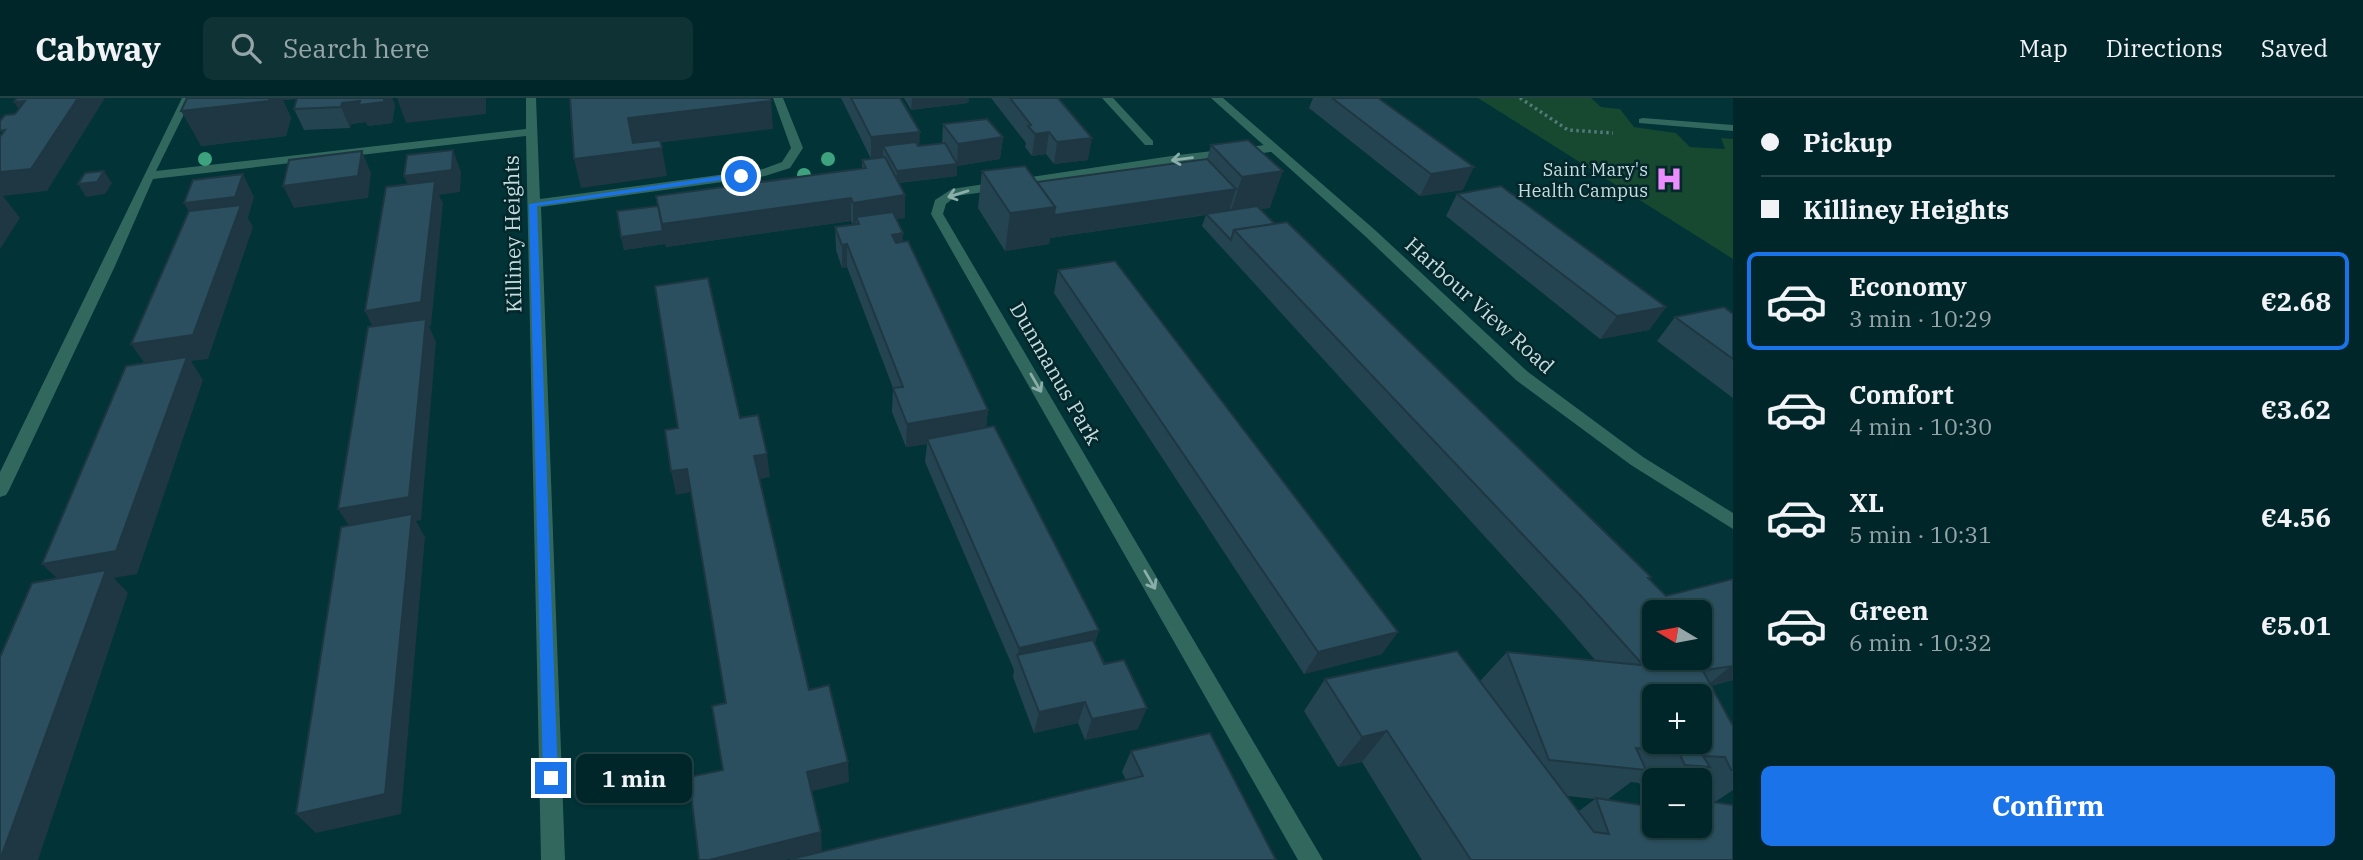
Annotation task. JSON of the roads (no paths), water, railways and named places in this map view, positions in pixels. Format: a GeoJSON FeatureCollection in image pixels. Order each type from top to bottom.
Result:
{"type":"FeatureCollection","features":[{"type":"Feature","properties":{"kind":"street"},"geometry":{"type":"LineString","coordinates":[[0,490],[187,98]]}},
{"type":"Feature","properties":{"kind":"street"},"geometry":{"type":"LineString","coordinates":[[531,98],[533,132]]}},
{"type":"Feature","properties":{"kind":"street"},"geometry":{"type":"LineString","coordinates":[[533,204],[765,172],[786,164],[797,148],[778,98]]}},
{"type":"Feature","properties":{"kind":"street"},"geometry":{"type":"LineString","coordinates":[[1107,98],[1149,143]]}},
{"type":"Feature","properties":{"kind":"street","name":"Harbour View Road"},"geometry":{"type":"LineString","coordinates":[[1216,98],[1370,233],[1522,376],[1637,461],[1733,522]]}},
{"type":"Feature","properties":{"kind":"street"},"geometry":{"type":"LineString","coordinates":[[1643,121],[1733,128]]}},
{"type":"Feature","properties":{"kind":"street","name":"Killiney Heights"},"geometry":{"type":"LineString","coordinates":[[148,176],[533,132],[553,860]]}},
{"type":"Feature","properties":{"kind":"street","name":"Dunmanus Park"},"geometry":{"type":"LineString","coordinates":[[1274,148],[1178,159],[952,193],[940,203],[937,214],[1311,860]]}},
{"type":"Feature","properties":{"kind":"place","name":"Saint Mary's Health Campus"},"geometry":{"type":"Point","coordinates":[1669,179]}}]}
